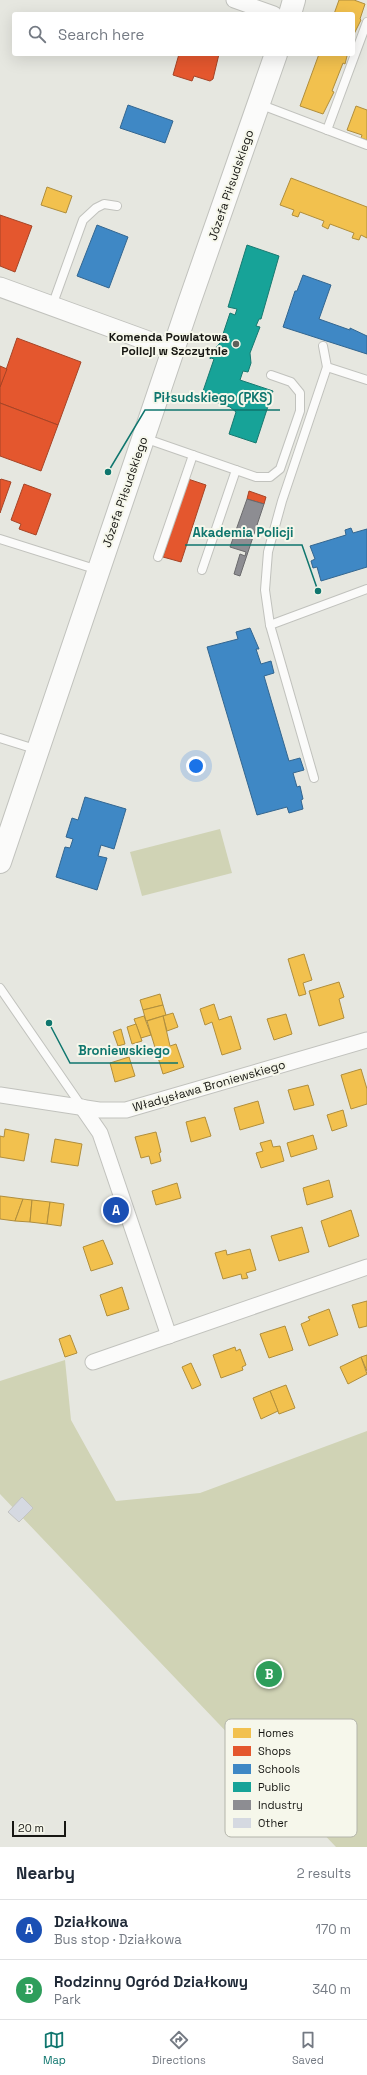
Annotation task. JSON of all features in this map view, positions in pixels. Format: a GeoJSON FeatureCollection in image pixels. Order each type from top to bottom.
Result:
{"type":"FeatureCollection","features":[{"type":"Feature","properties":{"kind":"main road"},"geometry":{"type":"LineString","coordinates":[[291,12],[294,0]]}},
{"type":"Feature","properties":{"kind":"main road","name":"Józefa Piłsudskiego"},"geometry":{"type":"LineString","coordinates":[[0,862],[39,751],[173,350],[275,56]]}},
{"type":"Feature","properties":{"kind":"street"},"geometry":{"type":"LineString","coordinates":[[234,0],[268,12]]}},
{"type":"Feature","properties":{"kind":"street"},"geometry":{"type":"LineString","coordinates":[[0,287],[173,350]]}},
{"type":"Feature","properties":{"kind":"street","name":"Władysława Broniewskiego"},"geometry":{"type":"LineString","coordinates":[[0,1095],[111,1110],[137,1108],[367,1040]]}},
{"type":"Feature","properties":{"kind":"street"},"geometry":{"type":"LineString","coordinates":[[82,1107],[100,1133],[169,1336]]}},
{"type":"Feature","properties":{"kind":"street"},"geometry":{"type":"LineString","coordinates":[[93,1362],[321,1281],[367,1267]]}},
{"type":"Feature","properties":{"kind":"lane"},"geometry":{"type":"LineString","coordinates":[[355,54],[367,22]]}},
{"type":"Feature","properties":{"kind":"lane"},"geometry":{"type":"LineString","coordinates":[[327,130],[354,56]]}},
{"type":"Feature","properties":{"kind":"lane"},"geometry":{"type":"LineString","coordinates":[[258,104],[367,145]]}},
{"type":"Feature","properties":{"kind":"lane"},"geometry":{"type":"LineString","coordinates":[[52,307],[83,220],[96,208],[104,204],[117,206]]}},
{"type":"Feature","properties":{"kind":"lane"},"geometry":{"type":"LineString","coordinates":[[314,778],[270,625],[265,590],[268,552],[282,501],[327,367],[323,346]]}},
{"type":"Feature","properties":{"kind":"lane"},"geometry":{"type":"LineString","coordinates":[[327,367],[367,380]]}},
{"type":"Feature","properties":{"kind":"lane"},"geometry":{"type":"LineString","coordinates":[[144,438],[256,477],[270,477],[280,470],[300,411],[300,393],[291,382],[271,375]]}},
{"type":"Feature","properties":{"kind":"lane"},"geometry":{"type":"LineString","coordinates":[[158,557],[193,455]]}},
{"type":"Feature","properties":{"kind":"lane"},"geometry":{"type":"LineString","coordinates":[[202,570],[236,470]]}},
{"type":"Feature","properties":{"kind":"lane"},"geometry":{"type":"LineString","coordinates":[[0,539],[99,570]]}},
{"type":"Feature","properties":{"kind":"lane"},"geometry":{"type":"LineString","coordinates":[[270,625],[367,589]]}},
{"type":"Feature","properties":{"kind":"lane"},"geometry":{"type":"LineString","coordinates":[[0,738],[39,751]]}},
{"type":"Feature","properties":{"kind":"lane"},"geometry":{"type":"LineString","coordinates":[[0,988],[82,1107]]}},
{"type":"Feature","properties":{"kind":"green space"},"geometry":{"type":"Polygon","coordinates":[[[220,829],[232,873],[142,896],[130,852],[220,829]]]}},
{"type":"Feature","properties":{"kind":"green space"},"geometry":{"type":"Polygon","coordinates":[[[65,1360],[71,1420],[116,1501],[200,1493],[367,1431],[367,1847],[336,1847],[326,1837],[357,1837],[357,1719],[225,1719],[225,1730],[0,1494],[0,1381],[65,1360]]]}},
{"type":"Feature","properties":{"kind":"building: Homes"},"geometry":{"type":"Polygon","coordinates":[[[339,0],[354,0],[365,4],[360,19],[361,20],[355,32],[355,12],[335,12],[339,0]]]}},
{"type":"Feature","properties":{"kind":"building: Homes"},"geometry":{"type":"Polygon","coordinates":[[[318,56],[347,56],[345,64],[343,63],[332,91],[334,92],[323,114],[300,106],[318,56]]]}},
{"type":"Feature","properties":{"kind":"building: Homes"},"geometry":{"type":"Polygon","coordinates":[[[356,106],[367,110],[367,140],[361,138],[362,135],[347,130],[356,106]]]}},
{"type":"Feature","properties":{"kind":"building: Homes"},"geometry":{"type":"Polygon","coordinates":[[[291,178],[367,207],[367,238],[361,235],[359,240],[352,238],[354,233],[330,224],[328,229],[322,226],[324,221],[300,212],[298,217],[292,215],[294,210],[280,205],[291,178]]]}},
{"type":"Feature","properties":{"kind":"building: Homes"},"geometry":{"type":"Polygon","coordinates":[[[47,187],[72,196],[66,213],[41,205],[47,187]]]}},
{"type":"Feature","properties":{"kind":"building: Homes"},"geometry":{"type":"Polygon","coordinates":[[[304,954],[312,980],[303,983],[306,994],[299,996],[288,959],[304,954]]]}},
{"type":"Feature","properties":{"kind":"building: Homes"},"geometry":{"type":"Polygon","coordinates":[[[339,982],[344,997],[339,999],[344,1018],[319,1026],[309,991],[339,982]]]}},
{"type":"Feature","properties":{"kind":"building: Homes"},"geometry":{"type":"Polygon","coordinates":[[[160,994],[163,1005],[143,1010],[140,1000],[160,994]]]}},
{"type":"Feature","properties":{"kind":"building: Homes"},"geometry":{"type":"Polygon","coordinates":[[[214,1004],[219,1020],[231,1016],[241,1049],[222,1055],[212,1022],[205,1025],[200,1009],[214,1004]]]}},
{"type":"Feature","properties":{"kind":"building: Homes"},"geometry":{"type":"Polygon","coordinates":[[[163,1005],[166,1015],[146,1021],[143,1010],[163,1005]]]}},
{"type":"Feature","properties":{"kind":"building: Homes"},"geometry":{"type":"Polygon","coordinates":[[[173,1013],[178,1027],[167,1031],[163,1016],[173,1013]]]}},
{"type":"Feature","properties":{"kind":"building: Homes"},"geometry":{"type":"Polygon","coordinates":[[[286,1014],[292,1034],[274,1040],[267,1019],[286,1014]]]}},
{"type":"Feature","properties":{"kind":"building: Homes"},"geometry":{"type":"Polygon","coordinates":[[[144,1016],[151,1035],[141,1038],[134,1019],[144,1016]]]}},
{"type":"Feature","properties":{"kind":"building: Homes"},"geometry":{"type":"Polygon","coordinates":[[[163,1016],[170,1046],[176,1044],[184,1067],[163,1074],[147,1021],[163,1016]]]}},
{"type":"Feature","properties":{"kind":"building: Homes"},"geometry":{"type":"Polygon","coordinates":[[[136,1024],[142,1041],[132,1044],[127,1027],[136,1024]]]}},
{"type":"Feature","properties":{"kind":"building: Homes"},"geometry":{"type":"Polygon","coordinates":[[[121,1029],[125,1044],[118,1046],[113,1032],[121,1029]]]}},
{"type":"Feature","properties":{"kind":"building: Homes"},"geometry":{"type":"Polygon","coordinates":[[[129,1057],[135,1076],[115,1082],[110,1063],[129,1057]]]}},
{"type":"Feature","properties":{"kind":"building: Homes"},"geometry":{"type":"Polygon","coordinates":[[[361,1069],[367,1089],[367,1104],[351,1109],[341,1075],[361,1069]]]}},
{"type":"Feature","properties":{"kind":"building: Homes"},"geometry":{"type":"Polygon","coordinates":[[[308,1085],[314,1105],[294,1110],[288,1090],[308,1085]]]}},
{"type":"Feature","properties":{"kind":"building: Homes"},"geometry":{"type":"Polygon","coordinates":[[[258,1101],[264,1123],[240,1130],[234,1108],[258,1101]]]}},
{"type":"Feature","properties":{"kind":"building: Homes"},"geometry":{"type":"Polygon","coordinates":[[[343,1110],[347,1126],[332,1131],[327,1115],[343,1110]]]}},
{"type":"Feature","properties":{"kind":"building: Homes"},"geometry":{"type":"Polygon","coordinates":[[[205,1117],[211,1136],[191,1142],[186,1122],[205,1117]]]}},
{"type":"Feature","properties":{"kind":"building: Homes"},"geometry":{"type":"Polygon","coordinates":[[[5,1129],[29,1134],[24,1161],[0,1157],[0,1136],[4,1137],[5,1129]]]}},
{"type":"Feature","properties":{"kind":"building: Homes"},"geometry":{"type":"Polygon","coordinates":[[[156,1132],[161,1152],[159,1153],[161,1161],[151,1164],[149,1156],[141,1158],[135,1137],[156,1132]]]}},
{"type":"Feature","properties":{"kind":"building: Homes"},"geometry":{"type":"Polygon","coordinates":[[[313,1135],[317,1149],[291,1157],[287,1143],[313,1135]]]}},
{"type":"Feature","properties":{"kind":"building: Homes"},"geometry":{"type":"Polygon","coordinates":[[[55,1139],[82,1144],[78,1166],[51,1162],[55,1139]]]}},
{"type":"Feature","properties":{"kind":"building: Homes"},"geometry":{"type":"Polygon","coordinates":[[[271,1140],[273,1147],[280,1146],[284,1161],[261,1168],[256,1153],[263,1151],[260,1143],[271,1140]]]}},
{"type":"Feature","properties":{"kind":"building: Homes"},"geometry":{"type":"Polygon","coordinates":[[[329,1180],[333,1197],[307,1205],[303,1188],[329,1180]]]}},
{"type":"Feature","properties":{"kind":"building: Homes"},"geometry":{"type":"Polygon","coordinates":[[[177,1183],[181,1198],[156,1205],[152,1191],[177,1183]]]}},
{"type":"Feature","properties":{"kind":"building: Homes"},"geometry":{"type":"Polygon","coordinates":[[[0,1196],[23,1199],[15,1221],[0,1219],[0,1196]]]}},
{"type":"Feature","properties":{"kind":"building: Homes"},"geometry":{"type":"Polygon","coordinates":[[[23,1199],[32,1200],[30,1222],[15,1221],[23,1199]]]}},
{"type":"Feature","properties":{"kind":"building: Homes"},"geometry":{"type":"Polygon","coordinates":[[[32,1200],[50,1202],[47,1224],[30,1222],[32,1200]]]}},
{"type":"Feature","properties":{"kind":"building: Homes"},"geometry":{"type":"Polygon","coordinates":[[[50,1202],[64,1204],[61,1226],[47,1224],[50,1202]]]}},
{"type":"Feature","properties":{"kind":"building: Homes"},"geometry":{"type":"Polygon","coordinates":[[[351,1210],[359,1236],[329,1247],[321,1221],[351,1210]]]}},
{"type":"Feature","properties":{"kind":"building: Homes"},"geometry":{"type":"Polygon","coordinates":[[[302,1227],[309,1252],[279,1261],[271,1236],[302,1227]]]}},
{"type":"Feature","properties":{"kind":"building: Homes"},"geometry":{"type":"Polygon","coordinates":[[[103,1240],[113,1264],[91,1271],[83,1247],[103,1240]]]}},
{"type":"Feature","properties":{"kind":"building: Homes"},"geometry":{"type":"Polygon","coordinates":[[[250,1249],[256,1270],[246,1273],[248,1278],[242,1279],[241,1274],[223,1279],[215,1253],[226,1250],[227,1255],[250,1249]]]}},
{"type":"Feature","properties":{"kind":"building: Homes"},"geometry":{"type":"Polygon","coordinates":[[[122,1287],[129,1309],[107,1316],[100,1295],[122,1287]]]}},
{"type":"Feature","properties":{"kind":"building: Homes"},"geometry":{"type":"Polygon","coordinates":[[[367,1301],[367,1326],[359,1328],[352,1305],[367,1301]]]}},
{"type":"Feature","properties":{"kind":"building: Homes"},"geometry":{"type":"Polygon","coordinates":[[[329,1309],[338,1335],[309,1346],[301,1324],[310,1320],[308,1317],[329,1309]]]}},
{"type":"Feature","properties":{"kind":"building: Homes"},"geometry":{"type":"Polygon","coordinates":[[[285,1326],[293,1350],[269,1358],[260,1334],[285,1326]]]}},
{"type":"Feature","properties":{"kind":"building: Homes"},"geometry":{"type":"Polygon","coordinates":[[[70,1335],[77,1353],[65,1357],[59,1339],[70,1335]]]}},
{"type":"Feature","properties":{"kind":"building: Homes"},"geometry":{"type":"Polygon","coordinates":[[[235,1347],[236,1351],[240,1349],[246,1365],[242,1367],[243,1370],[221,1378],[213,1355],[235,1347]]]}},
{"type":"Feature","properties":{"kind":"building: Homes"},"geometry":{"type":"Polygon","coordinates":[[[367,1355],[367,1371],[361,1357],[367,1355]]]}},
{"type":"Feature","properties":{"kind":"building: Homes"},"geometry":{"type":"Polygon","coordinates":[[[361,1357],[367,1374],[348,1384],[340,1367],[361,1357]]]}},
{"type":"Feature","properties":{"kind":"building: Homes"},"geometry":{"type":"Polygon","coordinates":[[[191,1363],[201,1385],[192,1389],[182,1367],[191,1363]]]}},
{"type":"Feature","properties":{"kind":"building: Homes"},"geometry":{"type":"Polygon","coordinates":[[[286,1385],[295,1408],[279,1414],[270,1391],[286,1385]]]}},
{"type":"Feature","properties":{"kind":"building: Homes"},"geometry":{"type":"Polygon","coordinates":[[[270,1391],[278,1411],[261,1419],[253,1398],[270,1391]]]}},
{"type":"Feature","properties":{"kind":"building: Shops"},"geometry":{"type":"Polygon","coordinates":[[[178,56],[219,56],[213,79],[210,81],[194,76],[192,81],[173,75],[178,56]]]}},
{"type":"Feature","properties":{"kind":"building: Shops"},"geometry":{"type":"Polygon","coordinates":[[[0,215],[32,226],[15,272],[0,266],[0,215]]]}},
{"type":"Feature","properties":{"kind":"building: Shops"},"geometry":{"type":"Polygon","coordinates":[[[17,338],[81,362],[58,425],[0,403],[0,387],[17,338]]]}},
{"type":"Feature","properties":{"kind":"building: Shops"},"geometry":{"type":"Polygon","coordinates":[[[0,366],[7,369],[0,387],[0,366]]]}},
{"type":"Feature","properties":{"kind":"building: Shops"},"geometry":{"type":"Polygon","coordinates":[[[0,403],[58,425],[41,471],[0,456],[0,403]]]}},
{"type":"Feature","properties":{"kind":"building: Shops"},"geometry":{"type":"Polygon","coordinates":[[[188,479],[206,485],[181,562],[163,557],[188,479]]]}},
{"type":"Feature","properties":{"kind":"building: Shops"},"geometry":{"type":"Polygon","coordinates":[[[0,480],[11,482],[0,513],[0,480]]]}},
{"type":"Feature","properties":{"kind":"building: Shops"},"geometry":{"type":"Polygon","coordinates":[[[24,484],[51,494],[36,535],[19,529],[21,524],[11,520],[24,484]]]}},
{"type":"Feature","properties":{"kind":"building: Shops"},"geometry":{"type":"Polygon","coordinates":[[[249,491],[266,497],[264,504],[247,499],[249,491]]]}},
{"type":"Feature","properties":{"kind":"building: Schools"},"geometry":{"type":"Polygon","coordinates":[[[128,105],[173,121],[165,143],[120,128],[128,105]]]}},
{"type":"Feature","properties":{"kind":"building: Schools"},"geometry":{"type":"Polygon","coordinates":[[[97,225],[128,237],[109,288],[77,276],[97,225]]]}},
{"type":"Feature","properties":{"kind":"building: Schools"},"geometry":{"type":"Polygon","coordinates":[[[303,275],[331,285],[319,319],[350,330],[350,328],[367,336],[367,354],[283,327],[295,291],[297,291],[303,275]]]}},
{"type":"Feature","properties":{"kind":"building: Schools"},"geometry":{"type":"Polygon","coordinates":[[[351,528],[353,533],[367,529],[367,567],[321,581],[317,567],[313,568],[311,561],[315,559],[310,546],[346,535],[345,530],[351,528]]]}},
{"type":"Feature","properties":{"kind":"building: Schools"},"geometry":{"type":"Polygon","coordinates":[[[250,628],[259,649],[256,649],[261,664],[271,661],[274,673],[264,676],[289,761],[300,758],[304,770],[293,773],[297,787],[300,786],[303,799],[301,800],[303,809],[289,813],[287,807],[257,815],[207,647],[238,639],[236,632],[250,628]]]}},
{"type":"Feature","properties":{"kind":"building: Schools"},"geometry":{"type":"Polygon","coordinates":[[[85,797],[126,809],[114,849],[101,845],[98,856],[107,858],[97,890],[56,877],[65,847],[70,848],[73,839],[66,837],[72,818],[78,820],[85,797]]]}},
{"type":"Feature","properties":{"kind":"building: Public","name":"Komenda Powiatowa Policji w Szczytnie"},"geometry":{"type":"Polygon","coordinates":[[[247,245],[279,256],[261,319],[259,319],[256,326],[260,327],[250,353],[251,363],[248,372],[243,371],[240,380],[273,391],[256,443],[229,434],[236,412],[230,407],[201,397],[214,359],[210,359],[211,353],[220,343],[230,313],[235,315],[237,309],[228,307],[247,245]]]}},
{"type":"Feature","properties":{"kind":"building: Industry"},"geometry":{"type":"Polygon","coordinates":[[[247,499],[264,504],[240,576],[234,574],[240,554],[245,556],[246,552],[230,547],[247,499]]]}},
{"type":"Feature","properties":{"kind":"building: Other"},"geometry":{"type":"Polygon","coordinates":[[[22,1497],[33,1508],[19,1522],[8,1512],[22,1497]]]}},
{"type":"Feature","properties":{"kind":"place","name":"Komenda Powiatowa Policji w Szczytnie"},"geometry":{"type":"Point","coordinates":[236,344]}},
{"type":"Feature","properties":{"kind":"place","name":"Piłsudskiego (PKS)"},"geometry":{"type":"Point","coordinates":[108,472]}},
{"type":"Feature","properties":{"kind":"place","name":"Akademia Policji"},"geometry":{"type":"Point","coordinates":[318,591]}},
{"type":"Feature","properties":{"kind":"place","name":"Broniewskiego"},"geometry":{"type":"Point","coordinates":[49,1023]}},
{"type":"Feature","properties":{"kind":"place","name":"Działkowa"},"geometry":{"type":"Point","coordinates":[116,1210]}},
{"type":"Feature","properties":{"kind":"place","name":"Rodzinny Ogród Działkowy"},"geometry":{"type":"Point","coordinates":[269,1674]}}]}
